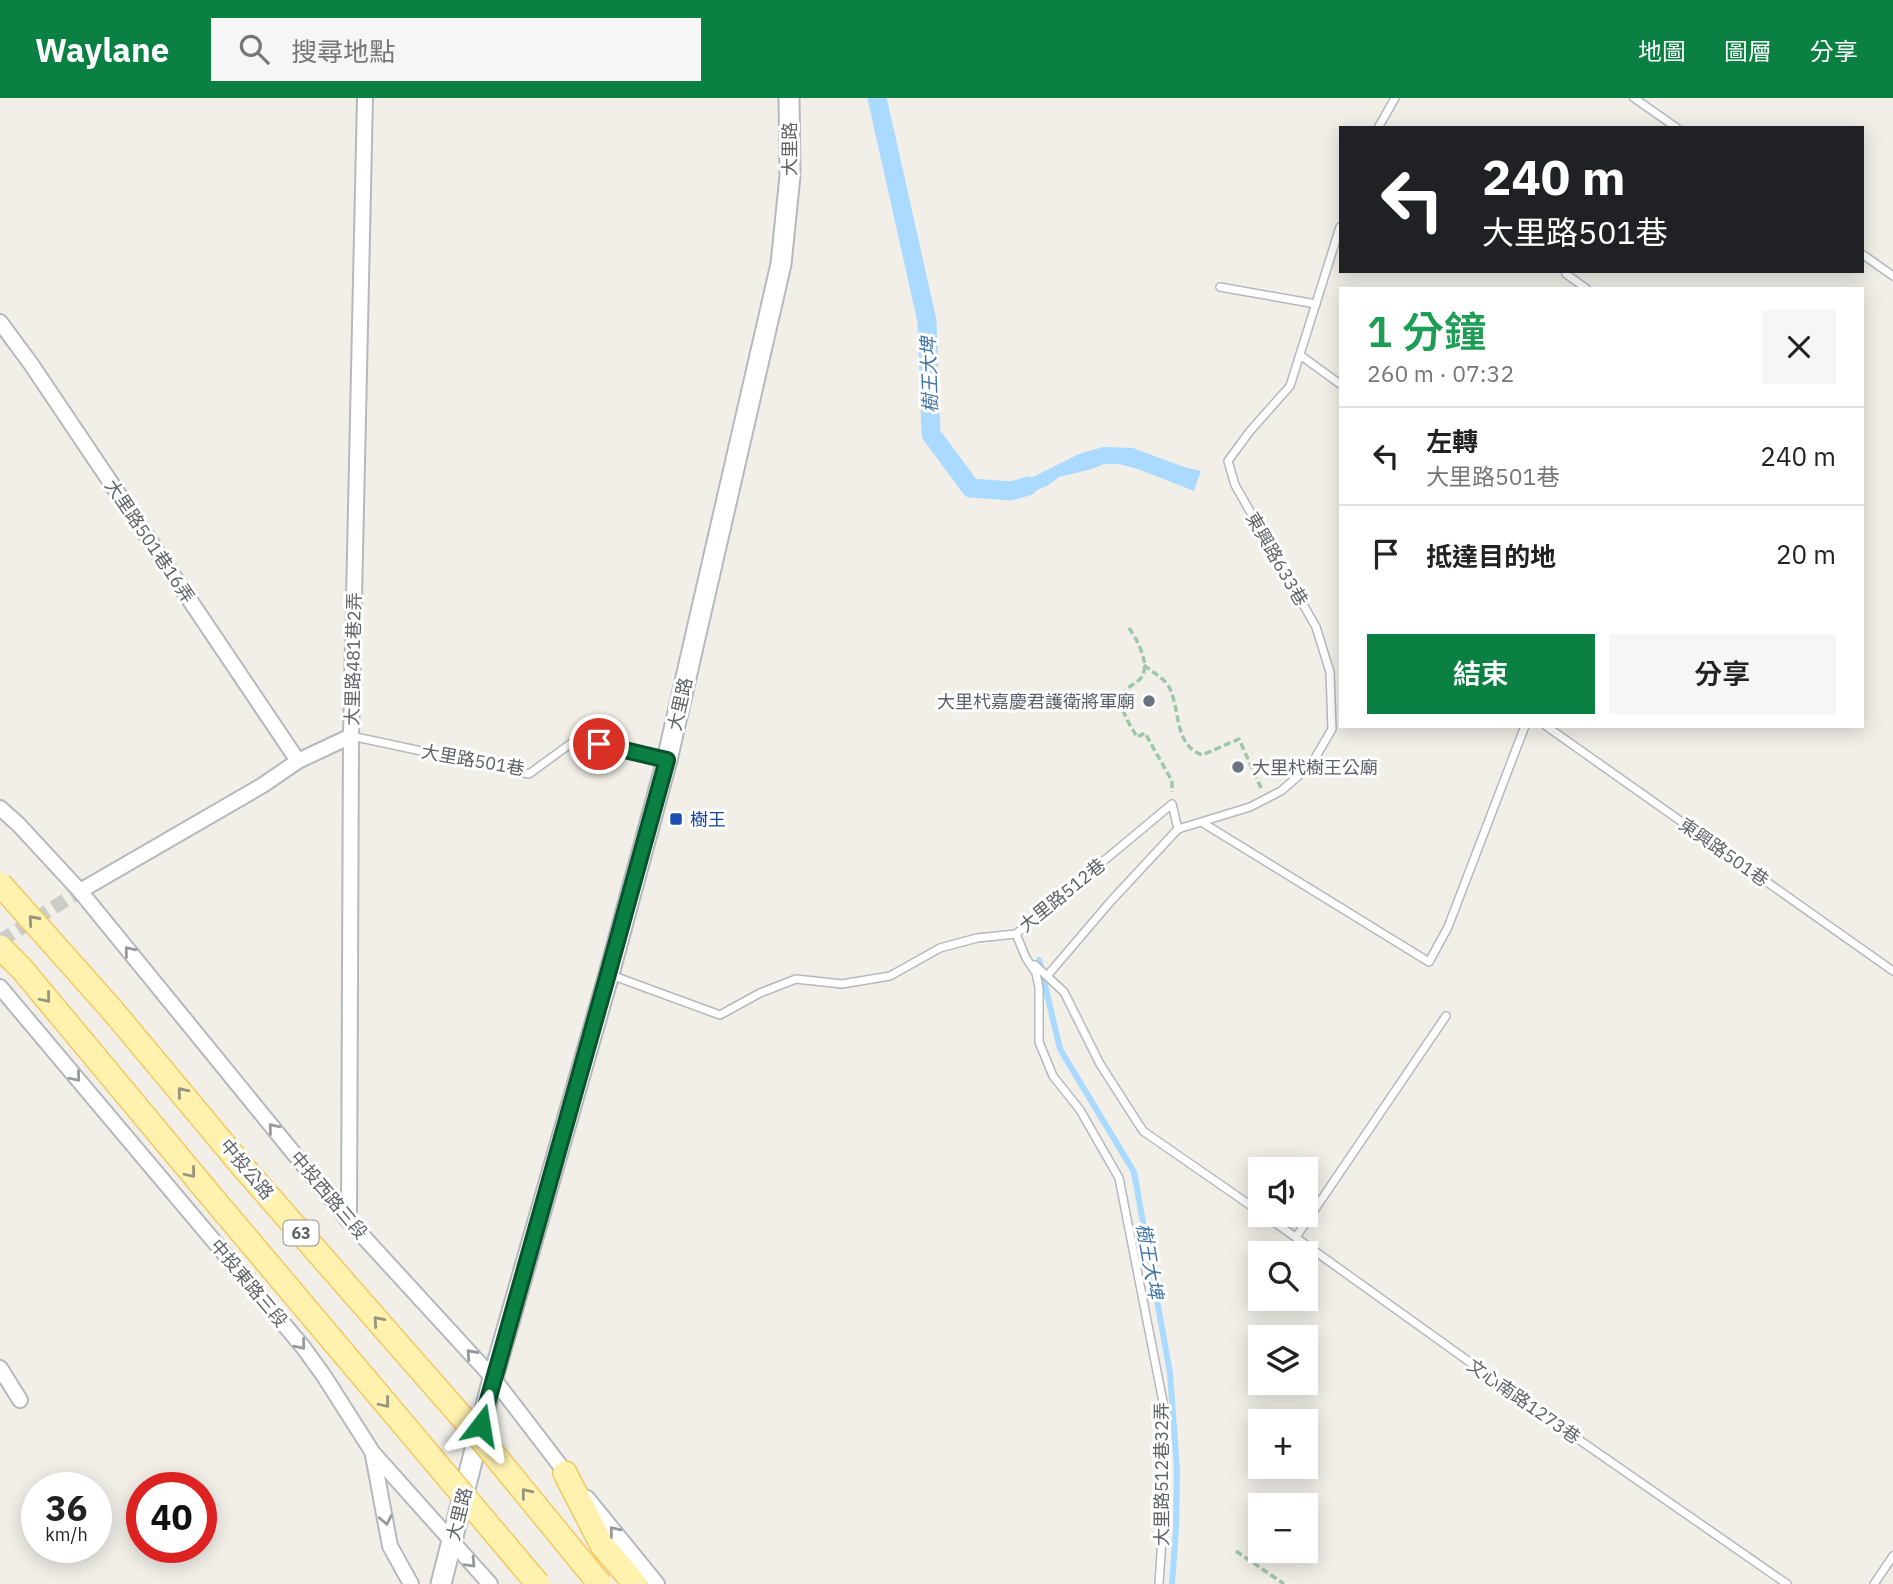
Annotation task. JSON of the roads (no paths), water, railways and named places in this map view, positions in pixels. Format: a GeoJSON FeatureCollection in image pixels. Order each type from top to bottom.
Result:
{"type":"FeatureCollection","features":[{"type":"Feature","properties":{"kind":"main road","name":"中投公路"},"geometry":{"type":"LineString","coordinates":[[0,884],[113,1011],[243,1167],[482,1440],[600,1584]]}},
{"type":"Feature","properties":{"kind":"main road","name":"63"},"geometry":{"type":"LineString","coordinates":[[0,947],[22,969],[538,1584]]}},
{"type":"Feature","properties":{"kind":"main road"},"geometry":{"type":"LineString","coordinates":[[565,1473],[603,1545],[635,1584]]}},
{"type":"Feature","properties":{"kind":"street","name":"大里路481巷2弄"},"geometry":{"type":"LineString","coordinates":[[349,1221],[351,736],[365,98]]}},
{"type":"Feature","properties":{"kind":"street","name":"大里路"},"geometry":{"type":"LineString","coordinates":[[441,1584],[493,1378],[667,760],[781,264],[790,176],[789,98]]}},
{"type":"Feature","properties":{"kind":"street","name":"大里路501巷16弄"},"geometry":{"type":"LineString","coordinates":[[0,323],[31,364],[298,761]]}},
{"type":"Feature","properties":{"kind":"street"},"geometry":{"type":"LineString","coordinates":[[80,891],[262,785],[298,761],[351,736]]}},
{"type":"Feature","properties":{"kind":"street","name":"中投西路三段"},"geometry":{"type":"LineString","coordinates":[[0,808],[80,891],[349,1221],[493,1378],[565,1473],[657,1584]]}},
{"type":"Feature","properties":{"kind":"street","name":"中投東路三段"},"geometry":{"type":"LineString","coordinates":[[0,987],[303,1347],[373,1453],[490,1584]]}},
{"type":"Feature","properties":{"kind":"street"},"geometry":{"type":"LineString","coordinates":[[0,1368],[20,1400]]}},
{"type":"Feature","properties":{"kind":"street"},"geometry":{"type":"LineString","coordinates":[[373,1453],[390,1546],[411,1584]]}},
{"type":"Feature","properties":{"kind":"lane"},"geometry":{"type":"LineString","coordinates":[[1379,126],[1395,98]]}},
{"type":"Feature","properties":{"kind":"lane"},"geometry":{"type":"LineString","coordinates":[[1634,98],[1674,126]]}},
{"type":"Feature","properties":{"kind":"lane","name":"東興路633巷"},"geometry":{"type":"LineString","coordinates":[[1178,829],[1250,807],[1281,791],[1311,765],[1332,729],[1330,672],[1316,627],[1235,485],[1228,461],[1250,431],[1290,386],[1339,230]]}},
{"type":"Feature","properties":{"kind":"lane"},"geometry":{"type":"LineString","coordinates":[[1864,255],[1893,276]]}},
{"type":"Feature","properties":{"kind":"lane"},"geometry":{"type":"LineString","coordinates":[[1567,273],[1584,287]]}},
{"type":"Feature","properties":{"kind":"lane"},"geometry":{"type":"LineString","coordinates":[[1220,286],[1316,304]]}},
{"type":"Feature","properties":{"kind":"lane"},"geometry":{"type":"LineString","coordinates":[[1300,355],[1339,383]]}},
{"type":"Feature","properties":{"kind":"lane"},"geometry":{"type":"LineString","coordinates":[[1203,822],[1429,962],[1448,927],[1524,728]]}},
{"type":"Feature","properties":{"kind":"lane","name":"東興路501巷"},"geometry":{"type":"LineString","coordinates":[[1549,728],[1893,971]]}},
{"type":"Feature","properties":{"kind":"lane","name":"大里路501巷"},"geometry":{"type":"LineString","coordinates":[[351,736],[529,774],[577,739],[667,760]]}},
{"type":"Feature","properties":{"kind":"lane","name":"大里路512巷"},"geometry":{"type":"LineString","coordinates":[[608,974],[720,1015],[760,993],[796,979],[842,984],[890,976],[940,948],[977,938],[1016,934],[1172,804],[1178,829],[1046,976]]}},
{"type":"Feature","properties":{"kind":"lane","name":"大里路512巷32弄"},"geometry":{"type":"LineString","coordinates":[[1016,934],[1027,959],[1037,973],[1040,1042],[1048,1065],[1053,1076],[1080,1110],[1119,1178],[1163,1402],[1164,1508],[1160,1584]]}},
{"type":"Feature","properties":{"kind":"lane","name":"文心南路1273巷"},"geometry":{"type":"LineString","coordinates":[[1027,959],[1064,992],[1100,1064],[1143,1131],[1248,1203]]}},
{"type":"Feature","properties":{"kind":"lane"},"geometry":{"type":"LineString","coordinates":[[1296,1237],[1446,1016]]}},
{"type":"Feature","properties":{"kind":"lane","name":"文心南路1273巷"},"geometry":{"type":"LineString","coordinates":[[1282,1227],[1552,1421],[1787,1584]]}},
{"type":"Feature","properties":{"kind":"lane"},"geometry":{"type":"LineString","coordinates":[[1874,1584],[1893,1556]]}},
{"type":"Feature","properties":{"kind":"water"},"geometry":{"type":"Polygon","coordinates":[[[1103,447],[1133,448],[1201,471],[1194,491],[1119,464],[1104,464],[1059,477],[1047,486],[1014,499],[1002,490],[1079,454],[1103,447]]]}},
{"type":"Feature","properties":{"kind":"waterway","name":"樹王大埤"},"geometry":{"type":"LineString","coordinates":[[877,98],[927,321],[931,434],[971,488],[1011,491],[1028,486]]}},
{"type":"Feature","properties":{"kind":"waterway","name":"樹王大埤"},"geometry":{"type":"LineString","coordinates":[[1039,960],[1060,1049],[1134,1172],[1170,1373],[1177,1470],[1172,1584]]}},
{"type":"Feature","properties":{"kind":"tunnel"},"geometry":{"type":"LineString","coordinates":[[0,941],[80,891]]}},
{"type":"Feature","properties":{"kind":"place","name":"大里杙嘉慶君護衛將軍廟"},"geometry":{"type":"Point","coordinates":[1149,701]}},
{"type":"Feature","properties":{"kind":"place","name":"大里杙樹王公廟"},"geometry":{"type":"Point","coordinates":[1238,767]}},
{"type":"Feature","properties":{"kind":"place","name":"樹王"},"geometry":{"type":"Point","coordinates":[676,819]}}]}
